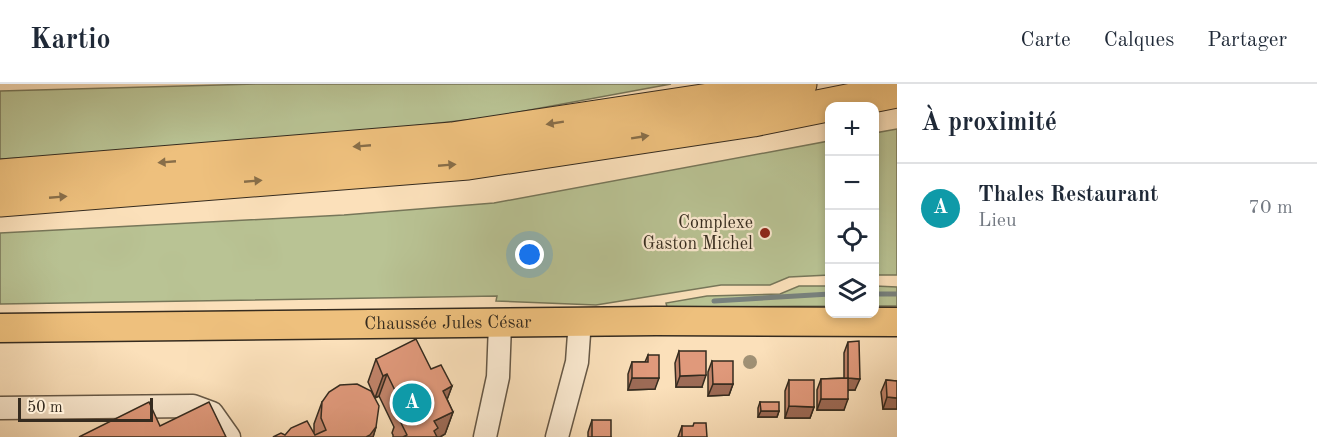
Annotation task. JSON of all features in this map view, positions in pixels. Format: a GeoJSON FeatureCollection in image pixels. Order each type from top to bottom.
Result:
{"type":"FeatureCollection","features":[{"type":"Feature","properties":{"kind":"highway"},"geometry":{"type":"LineString","coordinates":[[0,176],[452,139],[749,94],[800,84]]}},
{"type":"Feature","properties":{"kind":"highway"},"geometry":{"type":"LineString","coordinates":[[0,200],[468,163],[753,120],[897,91]]}},
{"type":"Feature","properties":{"kind":"main road","name":"Chaussée Jules César"},"geometry":{"type":"LineString","coordinates":[[0,328],[897,322]]}},
{"type":"Feature","properties":{"kind":"street"},"geometry":{"type":"LineString","coordinates":[[485,437],[497,385],[500,324]]}},
{"type":"Feature","properties":{"kind":"street"},"geometry":{"type":"LineString","coordinates":[[557,437],[578,362],[579,334]]}},
{"type":"Feature","properties":{"kind":"street"},"geometry":{"type":"LineString","coordinates":[[0,408],[193,406],[212,413],[229,437]]}},
{"type":"Feature","properties":{"kind":"green space"},"geometry":{"type":"Polygon","coordinates":[[[256,84],[671,84],[492,117],[210,149],[0,159],[0,91],[256,84]]]}},
{"type":"Feature","properties":{"kind":"green space"},"geometry":{"type":"Polygon","coordinates":[[[897,129],[897,275],[879,275],[879,132],[897,129]]]}},
{"type":"Feature","properties":{"kind":"green space"},"geometry":{"type":"Polygon","coordinates":[[[825,142],[825,275],[789,277],[770,285],[721,285],[596,305],[496,301],[497,296],[0,304],[0,233],[344,215],[494,203],[825,142]]]}},
{"type":"Feature","properties":{"kind":"green space"},"geometry":{"type":"Polygon","coordinates":[[[799,286],[825,286],[825,306],[667,307],[666,303],[707,296],[780,294],[799,286]]]}},
{"type":"Feature","properties":{"kind":"green space"},"geometry":{"type":"Polygon","coordinates":[[[879,286],[897,287],[897,306],[879,306],[879,286]]]}},
{"type":"Feature","properties":{"kind":"building"},"geometry":{"type":"Polygon","coordinates":[[[416,339],[431,369],[441,365],[452,386],[443,391],[453,412],[434,421],[438,428],[434,431],[437,437],[403,437],[407,435],[399,419],[404,417],[400,411],[404,409],[387,374],[383,376],[376,359],[416,339]]]}},
{"type":"Feature","properties":{"kind":"building"},"geometry":{"type":"Polygon","coordinates":[[[859,341],[860,379],[848,378],[848,342],[859,341]]]}},
{"type":"Feature","properties":{"kind":"building"},"geometry":{"type":"Polygon","coordinates":[[[679,351],[706,351],[706,375],[680,376],[679,351]]]}},
{"type":"Feature","properties":{"kind":"building"},"geometry":{"type":"Polygon","coordinates":[[[648,355],[659,355],[659,378],[632,378],[632,362],[648,362],[648,355]]]}},
{"type":"Feature","properties":{"kind":"building"},"geometry":{"type":"Polygon","coordinates":[[[712,361],[733,361],[733,384],[713,384],[712,361]]]}},
{"type":"Feature","properties":{"kind":"building"},"geometry":{"type":"Polygon","coordinates":[[[848,378],[848,399],[821,399],[821,379],[848,378]]]}},
{"type":"Feature","properties":{"kind":"building"},"geometry":{"type":"Polygon","coordinates":[[[789,380],[814,380],[814,407],[789,406],[789,380]]]}},
{"type":"Feature","properties":{"kind":"building"},"geometry":{"type":"Polygon","coordinates":[[[886,380],[897,381],[897,398],[887,397],[886,380]]]}},
{"type":"Feature","properties":{"kind":"building"},"geometry":{"type":"Polygon","coordinates":[[[357,384],[371,391],[379,406],[376,427],[370,435],[366,437],[273,437],[281,433],[285,435],[291,428],[307,421],[315,435],[326,430],[321,418],[322,402],[329,392],[340,385],[357,384]]]}},
{"type":"Feature","properties":{"kind":"building"},"geometry":{"type":"Polygon","coordinates":[[[149,402],[160,426],[209,402],[226,437],[79,437],[149,402]]]}},
{"type":"Feature","properties":{"kind":"building"},"geometry":{"type":"Polygon","coordinates":[[[760,402],[779,402],[779,411],[761,411],[760,402]]]}},
{"type":"Feature","properties":{"kind":"building"},"geometry":{"type":"Polygon","coordinates":[[[592,420],[611,420],[611,437],[592,437],[592,420]]]}},
{"type":"Feature","properties":{"kind":"building"},"geometry":{"type":"Polygon","coordinates":[[[694,423],[706,423],[707,437],[682,437],[682,426],[693,426],[694,423]]]}},
{"type":"Feature","properties":{"kind":"waterway"},"geometry":{"type":"LineString","coordinates":[[714,301],[825,294]]}},
{"type":"Feature","properties":{"kind":"waterway"},"geometry":{"type":"LineString","coordinates":[[879,294],[897,294]]}},
{"type":"Feature","properties":{"kind":"place","name":"Complexe Gaston Michel"},"geometry":{"type":"Point","coordinates":[765,233]}},
{"type":"Feature","properties":{"kind":"place","name":"Thales Restaurant"},"geometry":{"type":"Point","coordinates":[412,403]}}]}
